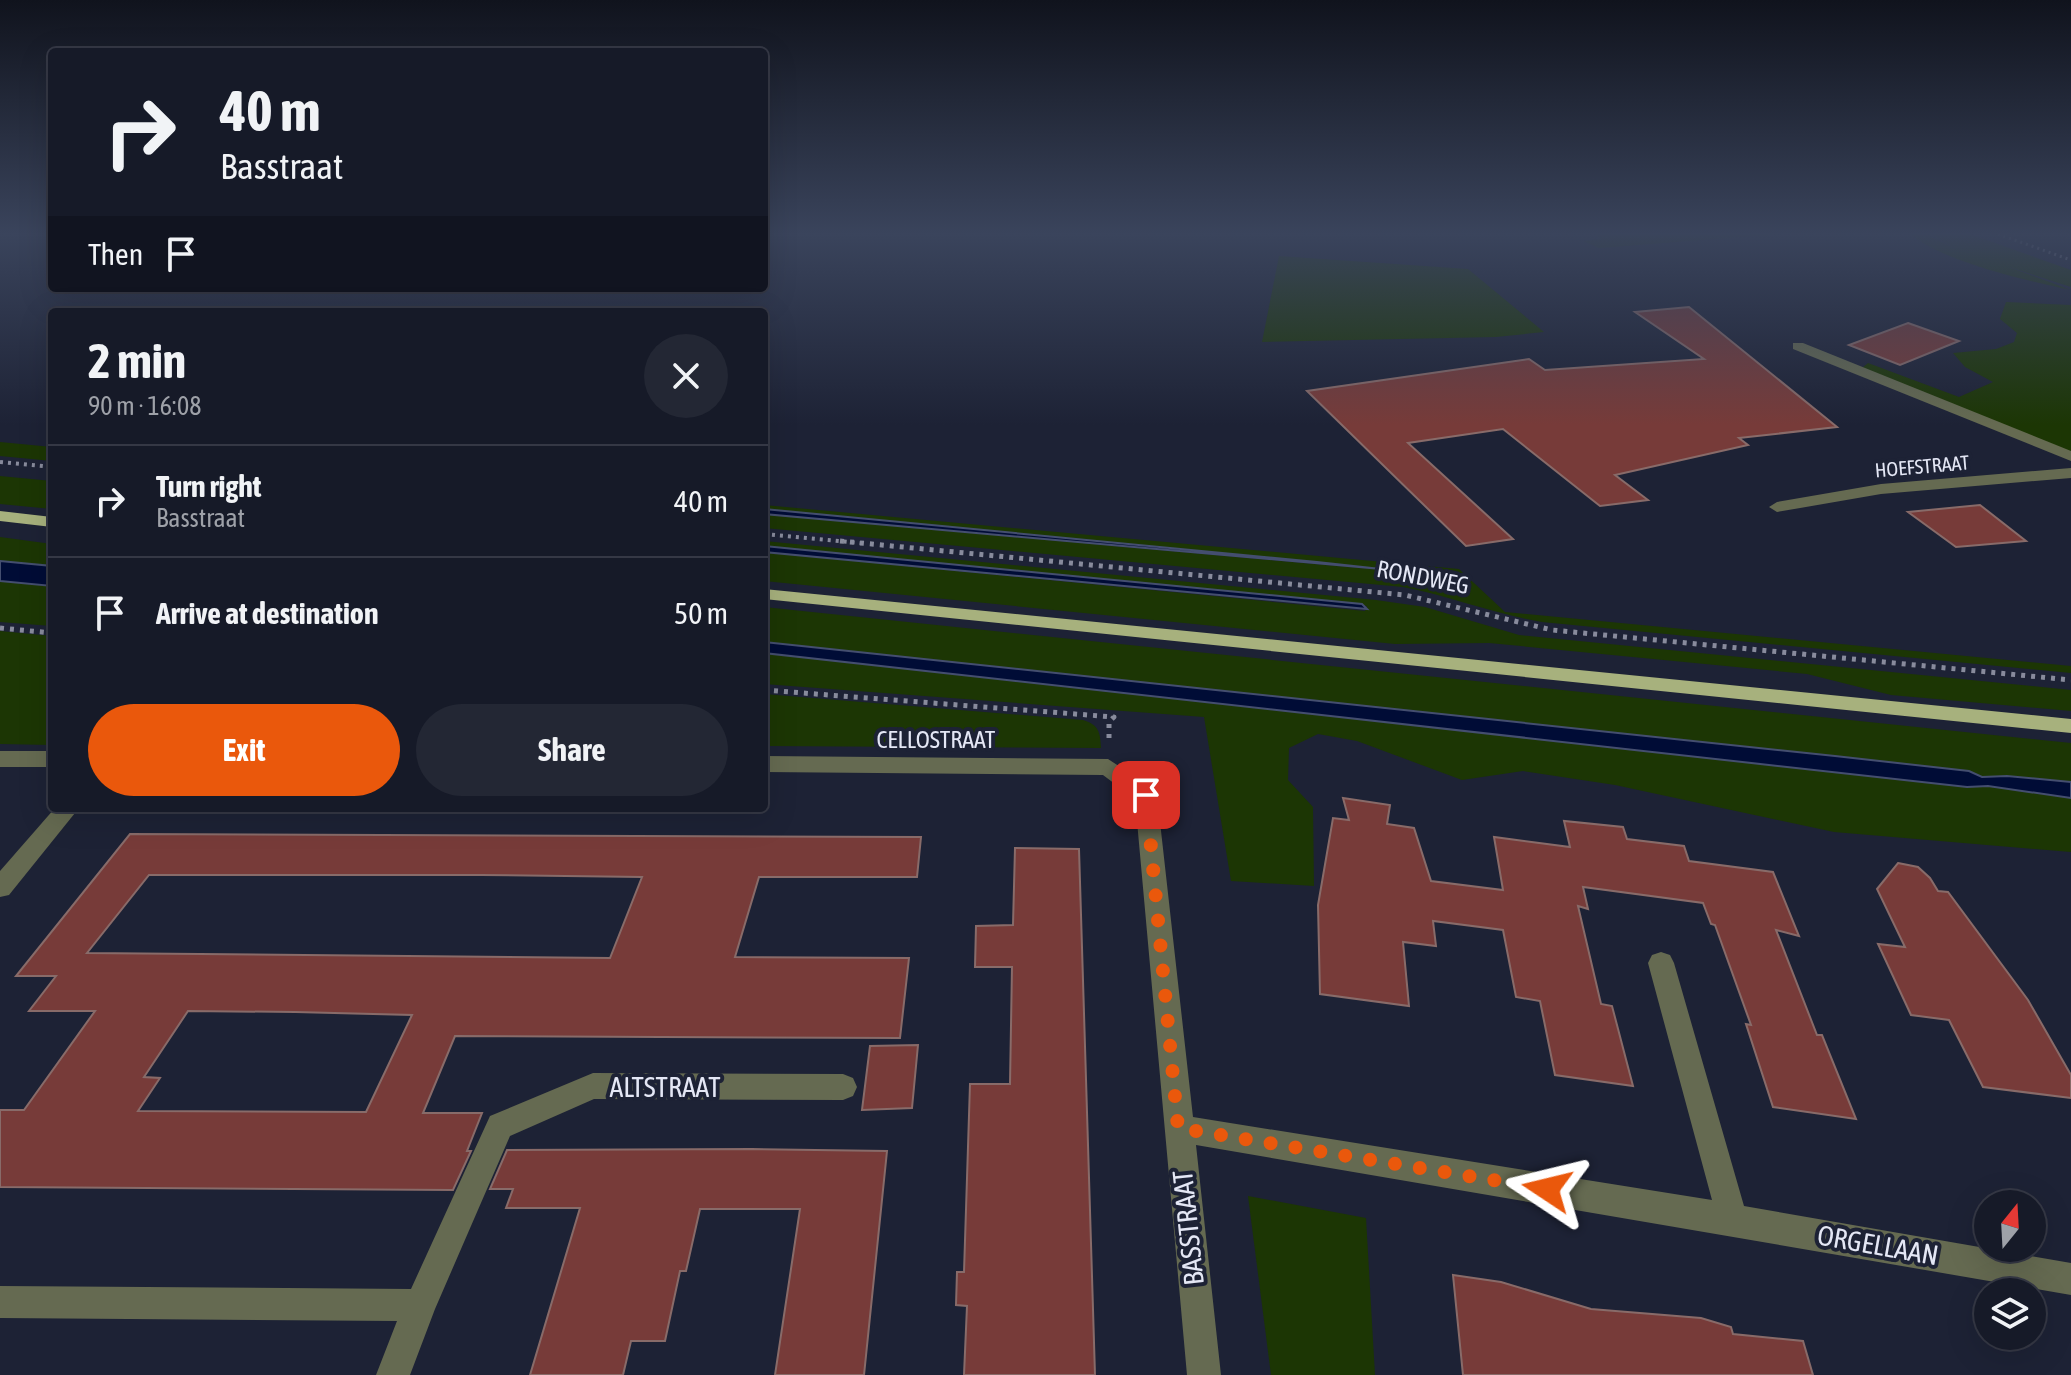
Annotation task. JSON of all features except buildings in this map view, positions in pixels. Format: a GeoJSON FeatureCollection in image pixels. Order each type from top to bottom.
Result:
{"type":"FeatureCollection","features":[{"type":"Feature","properties":{"kind":"main road"},"geometry":{"type":"LineString","coordinates":[[0,516],[48,522]]}},
{"type":"Feature","properties":{"kind":"main road"},"geometry":{"type":"LineString","coordinates":[[768,594],[2067,727]]}},
{"type":"Feature","properties":{"kind":"street","name":"HOEFSTRAAT"},"geometry":{"type":"LineString","coordinates":[[1798,346],[2071,456]]}},
{"type":"Feature","properties":{"kind":"street","name":"HOEFSTRAAT"},"geometry":{"type":"LineString","coordinates":[[1777,507],[1881,489],[2071,473]]}},
{"type":"Feature","properties":{"kind":"street"},"geometry":{"type":"LineString","coordinates":[[0,759],[48,759]]}},
{"type":"Feature","properties":{"kind":"street","name":"CELLOSTRAAT"},"geometry":{"type":"LineString","coordinates":[[768,764],[1108,767]]}},
{"type":"Feature","properties":{"kind":"street","name":"BASSTRAAT"},"geometry":{"type":"LineString","coordinates":[[1108,767],[1146,795],[1204,1375]]}},
{"type":"Feature","properties":{"kind":"street"},"geometry":{"type":"LineString","coordinates":[[0,888],[65,812]]}},
{"type":"Feature","properties":{"kind":"street"},"geometry":{"type":"LineString","coordinates":[[1661,963],[1732,1219]]}},
{"type":"Feature","properties":{"kind":"street","name":"ALTSTRAAT"},"geometry":{"type":"LineString","coordinates":[[393,1375],[420,1305],[500,1126],[593,1086],[843,1087]]}},
{"type":"Feature","properties":{"kind":"street","name":"ORGELLAAN"},"geometry":{"type":"LineString","coordinates":[[1178,1128],[1732,1219],[2071,1279]]}},
{"type":"Feature","properties":{"kind":"street"},"geometry":{"type":"LineString","coordinates":[[0,1302],[420,1305]]}},
{"type":"Feature","properties":{"kind":"path"},"geometry":{"type":"LineString","coordinates":[[0,462],[48,467]]}},
{"type":"Feature","properties":{"kind":"path","name":"RONDWEG"},"geometry":{"type":"LineString","coordinates":[[768,534],[1405,595],[1434,600],[1508,624],[1552,630],[2071,680]]}},
{"type":"Feature","properties":{"kind":"path"},"geometry":{"type":"LineString","coordinates":[[0,628],[48,633]]}},
{"type":"Feature","properties":{"kind":"path"},"geometry":{"type":"LineString","coordinates":[[768,690],[1114,717],[1109,722],[1108,767]]}},
{"type":"Feature","properties":{"kind":"green space"},"geometry":{"type":"Polygon","coordinates":[[[1271,296],[1501,296],[1544,332],[1496,337],[1262,342],[1271,296]]]}},
{"type":"Feature","properties":{"kind":"green space"},"geometry":{"type":"Polygon","coordinates":[[[2006,302],[2071,305],[2071,453],[1862,368],[1868,363],[1959,397],[1993,382],[1965,367],[1953,353],[1996,349],[2014,342],[2017,333],[2000,319],[2006,302]]]}},
{"type":"Feature","properties":{"kind":"green space"},"geometry":{"type":"Polygon","coordinates":[[[0,442],[48,447],[48,461],[0,456],[0,442]]]}},
{"type":"Feature","properties":{"kind":"green space"},"geometry":{"type":"Polygon","coordinates":[[[0,476],[48,481],[48,509],[0,504],[0,476]]]}},
{"type":"Feature","properties":{"kind":"green space"},"geometry":{"type":"Polygon","coordinates":[[[768,505],[1459,569],[1505,612],[2071,666],[2071,673],[1542,622],[1403,587],[768,528],[768,514],[1380,570],[768,509],[768,505]]]}},
{"type":"Feature","properties":{"kind":"green space"},"geometry":{"type":"Polygon","coordinates":[[[0,537],[48,543],[48,566],[0,561],[0,537]]]}},
{"type":"Feature","properties":{"kind":"green space"},"geometry":{"type":"Polygon","coordinates":[[[768,541],[1376,600],[1425,607],[1519,635],[2071,690],[2071,711],[1891,695],[1807,674],[1489,643],[1395,644],[768,581],[768,552],[1365,611],[1367,606],[768,546],[768,541]]]}},
{"type":"Feature","properties":{"kind":"green space"},"geometry":{"type":"Polygon","coordinates":[[[0,581],[48,586],[48,626],[0,622],[0,581]]]}},
{"type":"Feature","properties":{"kind":"green space"},"geometry":{"type":"Polygon","coordinates":[[[768,607],[2071,743],[2071,852],[1834,832],[1615,785],[1523,771],[1462,780],[1357,741],[1318,734],[1289,748],[1288,780],[1313,807],[1314,886],[1231,881],[1204,717],[768,684],[768,607]]]}},
{"type":"Feature","properties":{"kind":"green space"},"geometry":{"type":"Polygon","coordinates":[[[0,631],[48,636],[48,745],[0,744],[0,631]]]}},
{"type":"Feature","properties":{"kind":"green space"},"geometry":{"type":"Polygon","coordinates":[[[768,694],[1083,720],[1098,730],[1101,748],[768,746],[768,694]]]}},
{"type":"Feature","properties":{"kind":"green space"},"geometry":{"type":"Polygon","coordinates":[[[1248,1196],[1366,1218],[1375,1375],[1271,1375],[1248,1196]]]}},
{"type":"Feature","properties":{"kind":"water"},"geometry":{"type":"Polygon","coordinates":[[[768,509],[1317,562],[1381,569],[768,514],[768,509]]]}},
{"type":"Feature","properties":{"kind":"water"},"geometry":{"type":"Polygon","coordinates":[[[768,546],[1362,604],[1367,609],[768,552],[768,546]]]}},
{"type":"Feature","properties":{"kind":"water"},"geometry":{"type":"Polygon","coordinates":[[[0,561],[48,566],[48,586],[0,581],[0,561]]]}},
{"type":"Feature","properties":{"kind":"water"},"geometry":{"type":"Polygon","coordinates":[[[768,642],[1835,756],[1969,771],[1982,777],[2007,776],[2071,782],[2071,798],[1988,786],[1967,787],[768,653],[768,642]]]}},
{"type":"Feature","properties":{"kind":"route"},"geometry":{"type":"LineString","coordinates":[[1146,795],[1178,1128],[1547,1189]]}}]}
